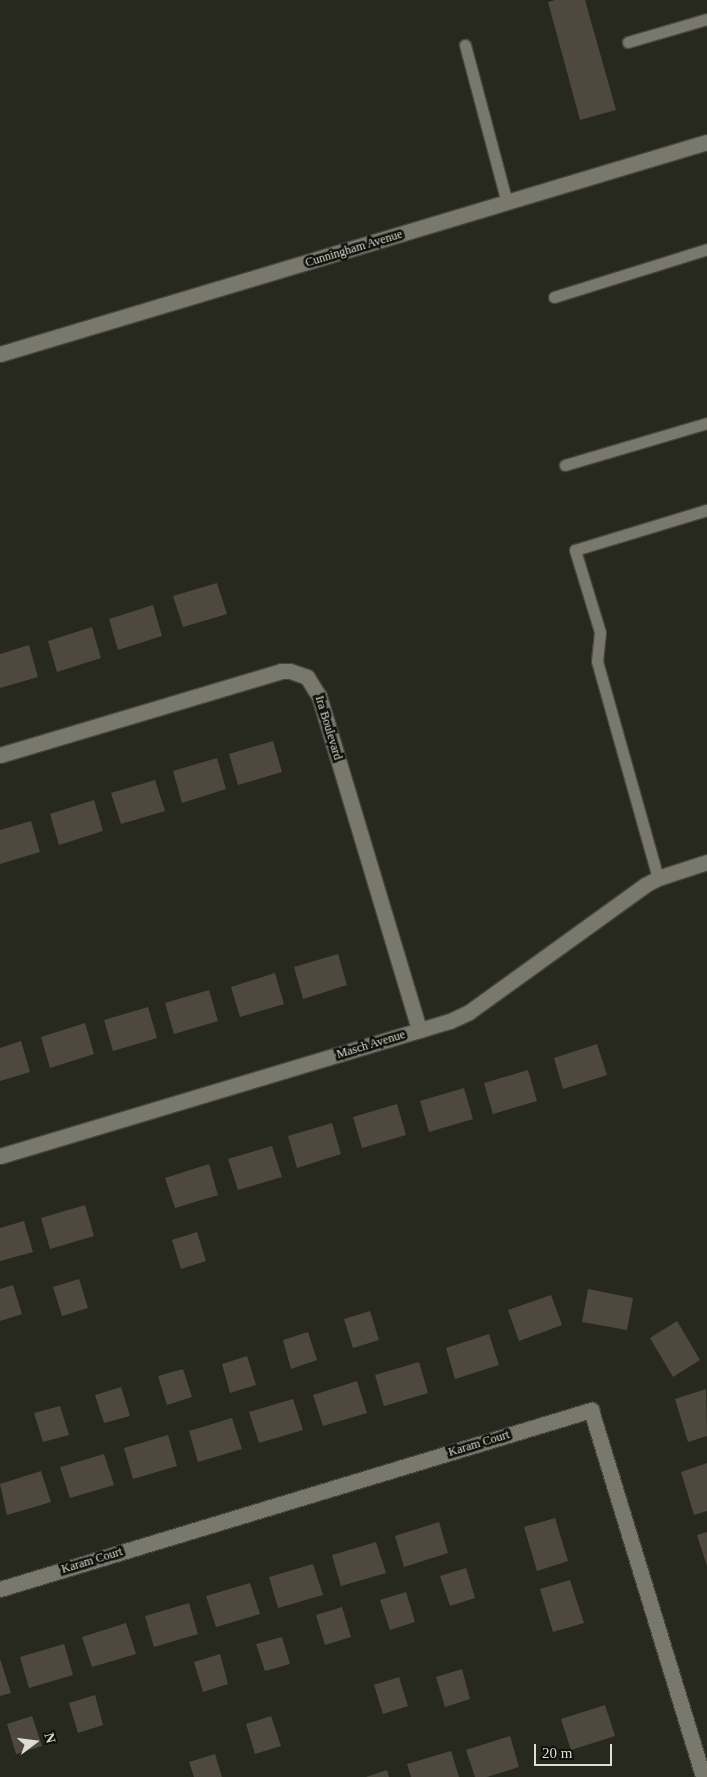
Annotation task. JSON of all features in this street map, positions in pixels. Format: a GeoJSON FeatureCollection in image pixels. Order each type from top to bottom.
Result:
{"type":"FeatureCollection","features":[{"type":"Feature","properties":{"kind":"street","name":"Cunningham Avenue"},"geometry":{"type":"LineString","coordinates":[[0,354],[507,204],[707,142]]}},
{"type":"Feature","properties":{"kind":"street","name":"Ira Boulevard"},"geometry":{"type":"LineString","coordinates":[[0,755],[281,672],[290,671],[307,677],[319,696],[419,1030]]}},
{"type":"Feature","properties":{"kind":"street","name":"Masch Avenue"},"geometry":{"type":"LineString","coordinates":[[0,1156],[419,1030],[469,1012],[597,917],[658,878],[707,862]]}},
{"type":"Feature","properties":{"kind":"street","name":"Karam Court"},"geometry":{"type":"LineString","coordinates":[[0,1589],[591,1410],[703,1777]]}},
{"type":"Feature","properties":{"kind":"lane"},"geometry":{"type":"LineString","coordinates":[[628,42],[707,19]]}},
{"type":"Feature","properties":{"kind":"lane"},"geometry":{"type":"LineString","coordinates":[[465,45],[507,204]]}},
{"type":"Feature","properties":{"kind":"lane"},"geometry":{"type":"LineString","coordinates":[[554,297],[707,249]]}},
{"type":"Feature","properties":{"kind":"lane"},"geometry":{"type":"LineString","coordinates":[[565,465],[707,423]]}},
{"type":"Feature","properties":{"kind":"lane"},"geometry":{"type":"LineString","coordinates":[[658,878],[597,660],[600,632],[575,550],[707,510]]}},
{"type":"Feature","properties":{"kind":"building"},"geometry":{"type":"Polygon","coordinates":[[[555,0],[585,0],[616,110],[580,120],[548,2],[555,0]]]}},
{"type":"Feature","properties":{"kind":"building"},"geometry":{"type":"Polygon","coordinates":[[[217,583],[227,614],[183,627],[173,596],[217,583]]]}},
{"type":"Feature","properties":{"kind":"building"},"geometry":{"type":"Polygon","coordinates":[[[153,605],[162,636],[118,650],[109,619],[153,605]]]}},
{"type":"Feature","properties":{"kind":"building"},"geometry":{"type":"Polygon","coordinates":[[[92,627],[101,658],[57,672],[48,641],[92,627]]]}},
{"type":"Feature","properties":{"kind":"building"},"geometry":{"type":"Polygon","coordinates":[[[29,645],[38,677],[0,688],[0,654],[29,645]]]}},
{"type":"Feature","properties":{"kind":"building"},"geometry":{"type":"Polygon","coordinates":[[[273,741],[282,772],[238,785],[229,754],[273,741]]]}},
{"type":"Feature","properties":{"kind":"building"},"geometry":{"type":"Polygon","coordinates":[[[217,758],[226,789],[182,803],[173,771],[217,758]]]}},
{"type":"Feature","properties":{"kind":"building"},"geometry":{"type":"Polygon","coordinates":[[[155,780],[165,811],[121,824],[111,793],[155,780]]]}},
{"type":"Feature","properties":{"kind":"building"},"geometry":{"type":"Polygon","coordinates":[[[94,800],[103,831],[59,845],[50,814],[94,800]]]}},
{"type":"Feature","properties":{"kind":"building"},"geometry":{"type":"Polygon","coordinates":[[[31,821],[40,852],[0,864],[0,830],[31,821]]]}},
{"type":"Feature","properties":{"kind":"building"},"geometry":{"type":"Polygon","coordinates":[[[338,954],[347,985],[303,999],[294,967],[338,954]]]}},
{"type":"Feature","properties":{"kind":"building"},"geometry":{"type":"Polygon","coordinates":[[[275,973],[284,1004],[240,1017],[231,987],[275,973]]]}},
{"type":"Feature","properties":{"kind":"building"},"geometry":{"type":"Polygon","coordinates":[[[209,990],[218,1021],[174,1034],[165,1003],[209,990]]]}},
{"type":"Feature","properties":{"kind":"building"},"geometry":{"type":"Polygon","coordinates":[[[148,1007],[157,1038],[113,1051],[104,1020],[148,1007]]]}},
{"type":"Feature","properties":{"kind":"building"},"geometry":{"type":"Polygon","coordinates":[[[85,1023],[94,1054],[50,1068],[41,1037],[85,1023]]]}},
{"type":"Feature","properties":{"kind":"building"},"geometry":{"type":"Polygon","coordinates":[[[21,1041],[30,1072],[0,1081],[0,1048],[21,1041]]]}},
{"type":"Feature","properties":{"kind":"building"},"geometry":{"type":"Polygon","coordinates":[[[597,1044],[607,1075],[563,1089],[554,1058],[597,1044]]]}},
{"type":"Feature","properties":{"kind":"building"},"geometry":{"type":"Polygon","coordinates":[[[528,1070],[537,1101],[493,1114],[484,1083],[528,1070]]]}},
{"type":"Feature","properties":{"kind":"building"},"geometry":{"type":"Polygon","coordinates":[[[464,1088],[473,1119],[429,1132],[420,1101],[464,1088]]]}},
{"type":"Feature","properties":{"kind":"building"},"geometry":{"type":"Polygon","coordinates":[[[397,1104],[406,1135],[362,1148],[353,1117],[397,1104]]]}},
{"type":"Feature","properties":{"kind":"building"},"geometry":{"type":"Polygon","coordinates":[[[332,1123],[341,1154],[297,1168],[288,1136],[332,1123]]]}},
{"type":"Feature","properties":{"kind":"building"},"geometry":{"type":"Polygon","coordinates":[[[272,1146],[282,1177],[238,1190],[228,1159],[272,1146]]]}},
{"type":"Feature","properties":{"kind":"building"},"geometry":{"type":"Polygon","coordinates":[[[209,1164],[218,1195],[175,1208],[165,1178],[209,1164]]]}},
{"type":"Feature","properties":{"kind":"building"},"geometry":{"type":"Polygon","coordinates":[[[85,1205],[94,1236],[50,1249],[41,1218],[85,1205]]]}},
{"type":"Feature","properties":{"kind":"building"},"geometry":{"type":"Polygon","coordinates":[[[24,1221],[33,1252],[0,1261],[0,1228],[24,1221]]]}},
{"type":"Feature","properties":{"kind":"building"},"geometry":{"type":"Polygon","coordinates":[[[197,1232],[206,1261],[181,1269],[172,1240],[197,1232]]]}},
{"type":"Feature","properties":{"kind":"building"},"geometry":{"type":"Polygon","coordinates":[[[79,1279],[88,1308],[62,1316],[53,1287],[79,1279]]]}},
{"type":"Feature","properties":{"kind":"building"},"geometry":{"type":"Polygon","coordinates":[[[13,1285],[22,1314],[0,1321],[0,1289],[13,1285]]]}},
{"type":"Feature","properties":{"kind":"building"},"geometry":{"type":"Polygon","coordinates":[[[588,1289],[633,1298],[627,1330],[582,1322],[588,1289]]]}},
{"type":"Feature","properties":{"kind":"building"},"geometry":{"type":"Polygon","coordinates":[[[551,1295],[562,1325],[519,1341],[508,1310],[551,1295]]]}},
{"type":"Feature","properties":{"kind":"building"},"geometry":{"type":"Polygon","coordinates":[[[370,1311],[379,1340],[353,1348],[344,1319],[370,1311]]]}},
{"type":"Feature","properties":{"kind":"building"},"geometry":{"type":"Polygon","coordinates":[[[677,1321],[700,1360],[673,1377],[650,1338],[677,1321]]]}},
{"type":"Feature","properties":{"kind":"building"},"geometry":{"type":"Polygon","coordinates":[[[308,1332],[317,1360],[291,1369],[283,1340],[308,1332]]]}},
{"type":"Feature","properties":{"kind":"building"},"geometry":{"type":"Polygon","coordinates":[[[489,1334],[499,1365],[455,1379],[446,1348],[489,1334]]]}},
{"type":"Feature","properties":{"kind":"building"},"geometry":{"type":"Polygon","coordinates":[[[247,1356],[256,1385],[230,1393],[222,1364],[247,1356]]]}},
{"type":"Feature","properties":{"kind":"building"},"geometry":{"type":"Polygon","coordinates":[[[419,1362],[428,1393],[384,1406],[375,1375],[419,1362]]]}},
{"type":"Feature","properties":{"kind":"building"},"geometry":{"type":"Polygon","coordinates":[[[183,1369],[192,1397],[167,1405],[158,1376],[183,1369]]]}},
{"type":"Feature","properties":{"kind":"building"},"geometry":{"type":"Polygon","coordinates":[[[357,1381],[367,1413],[323,1426],[313,1395],[357,1381]]]}},
{"type":"Feature","properties":{"kind":"building"},"geometry":{"type":"Polygon","coordinates":[[[121,1387],[130,1416],[104,1423],[95,1395],[121,1387]]]}},
{"type":"Feature","properties":{"kind":"building"},"geometry":{"type":"Polygon","coordinates":[[[706,1389],[707,1436],[688,1442],[675,1399],[706,1389]]]}},
{"type":"Feature","properties":{"kind":"building"},"geometry":{"type":"Polygon","coordinates":[[[293,1399],[303,1430],[259,1443],[249,1412],[293,1399]]]}},
{"type":"Feature","properties":{"kind":"building"},"geometry":{"type":"Polygon","coordinates":[[[60,1406],[69,1435],[43,1442],[34,1413],[60,1406]]]}},
{"type":"Feature","properties":{"kind":"building"},"geometry":{"type":"Polygon","coordinates":[[[232,1418],[242,1449],[198,1462],[189,1431],[232,1418]]]}},
{"type":"Feature","properties":{"kind":"building"},"geometry":{"type":"Polygon","coordinates":[[[168,1435],[177,1466],[133,1479],[124,1448],[168,1435]]]}},
{"type":"Feature","properties":{"kind":"building"},"geometry":{"type":"Polygon","coordinates":[[[104,1454],[114,1485],[70,1498],[60,1467],[104,1454]]]}},
{"type":"Feature","properties":{"kind":"building"},"geometry":{"type":"Polygon","coordinates":[[[707,1463],[707,1511],[694,1515],[681,1472],[707,1463]]]}},
{"type":"Feature","properties":{"kind":"building"},"geometry":{"type":"Polygon","coordinates":[[[41,1471],[51,1502],[7,1515],[0,1484],[41,1471]]]}},
{"type":"Feature","properties":{"kind":"building"},"geometry":{"type":"Polygon","coordinates":[[[555,1518],[568,1561],[537,1571],[524,1527],[555,1518]]]}},
{"type":"Feature","properties":{"kind":"building"},"geometry":{"type":"Polygon","coordinates":[[[439,1522],[448,1553],[404,1567],[395,1536],[439,1522]]]}},
{"type":"Feature","properties":{"kind":"building"},"geometry":{"type":"Polygon","coordinates":[[[707,1532],[707,1566],[697,1535],[707,1532]]]}},
{"type":"Feature","properties":{"kind":"building"},"geometry":{"type":"Polygon","coordinates":[[[376,1542],[386,1573],[341,1586],[332,1555],[376,1542]]]}},
{"type":"Feature","properties":{"kind":"building"},"geometry":{"type":"Polygon","coordinates":[[[313,1564],[323,1595],[278,1608],[269,1577],[313,1564]]]}},
{"type":"Feature","properties":{"kind":"building"},"geometry":{"type":"Polygon","coordinates":[[[466,1568],[475,1598],[450,1606],[440,1576],[466,1568]]]}},
{"type":"Feature","properties":{"kind":"building"},"geometry":{"type":"Polygon","coordinates":[[[570,1580],[584,1623],[553,1632],[540,1589],[570,1580]]]}},
{"type":"Feature","properties":{"kind":"building"},"geometry":{"type":"Polygon","coordinates":[[[250,1583],[260,1614],[216,1627],[206,1596],[250,1583]]]}},
{"type":"Feature","properties":{"kind":"building"},"geometry":{"type":"Polygon","coordinates":[[[406,1592],[415,1622],[390,1630],[380,1600],[406,1592]]]}},
{"type":"Feature","properties":{"kind":"building"},"geometry":{"type":"Polygon","coordinates":[[[189,1603],[198,1634],[154,1647],[145,1616],[189,1603]]]}},
{"type":"Feature","properties":{"kind":"building"},"geometry":{"type":"Polygon","coordinates":[[[342,1607],[351,1637],[325,1645],[316,1615],[342,1607]]]}},
{"type":"Feature","properties":{"kind":"building"},"geometry":{"type":"Polygon","coordinates":[[[126,1623],[136,1654],[92,1667],[82,1637],[126,1623]]]}},
{"type":"Feature","properties":{"kind":"building"},"geometry":{"type":"Polygon","coordinates":[[[282,1637],[290,1664],[265,1671],[256,1644],[282,1637]]]}},
{"type":"Feature","properties":{"kind":"building"},"geometry":{"type":"Polygon","coordinates":[[[64,1644],[73,1675],[29,1688],[20,1657],[64,1644]]]}},
{"type":"Feature","properties":{"kind":"building"},"geometry":{"type":"Polygon","coordinates":[[[220,1654],[228,1684],[203,1692],[194,1662],[220,1654]]]}},
{"type":"Feature","properties":{"kind":"building"},"geometry":{"type":"Polygon","coordinates":[[[0,1659],[11,1693],[0,1696],[0,1659]]]}},
{"type":"Feature","properties":{"kind":"building"},"geometry":{"type":"Polygon","coordinates":[[[462,1669],[470,1699],[445,1707],[436,1677],[462,1669]]]}},
{"type":"Feature","properties":{"kind":"building"},"geometry":{"type":"Polygon","coordinates":[[[399,1677],[408,1706],[383,1714],[374,1685],[399,1677]]]}},
{"type":"Feature","properties":{"kind":"building"},"geometry":{"type":"Polygon","coordinates":[[[95,1695],[103,1725],[78,1733],[69,1703],[95,1695]]]}},
{"type":"Feature","properties":{"kind":"building"},"geometry":{"type":"Polygon","coordinates":[[[605,1705],[615,1736],[571,1750],[561,1719],[605,1705]]]}},
{"type":"Feature","properties":{"kind":"building"},"geometry":{"type":"Polygon","coordinates":[[[32,1716],[42,1746],[16,1754],[7,1724],[32,1716]]]}},
{"type":"Feature","properties":{"kind":"building"},"geometry":{"type":"Polygon","coordinates":[[[271,1716],[281,1746],[255,1754],[246,1724],[271,1716]]]}},
{"type":"Feature","properties":{"kind":"building"},"geometry":{"type":"Polygon","coordinates":[[[510,1736],[519,1767],[487,1777],[475,1777],[466,1750],[510,1736]]]}},
{"type":"Feature","properties":{"kind":"building"},"geometry":{"type":"Polygon","coordinates":[[[451,1751],[459,1777],[411,1777],[407,1764],[451,1751]]]}},
{"type":"Feature","properties":{"kind":"building"},"geometry":{"type":"Polygon","coordinates":[[[215,1754],[222,1777],[194,1777],[189,1762],[215,1754]]]}},
{"type":"Feature","properties":{"kind":"building"},"geometry":{"type":"Polygon","coordinates":[[[387,1770],[389,1777],[366,1777],[387,1770]]]}}]}
